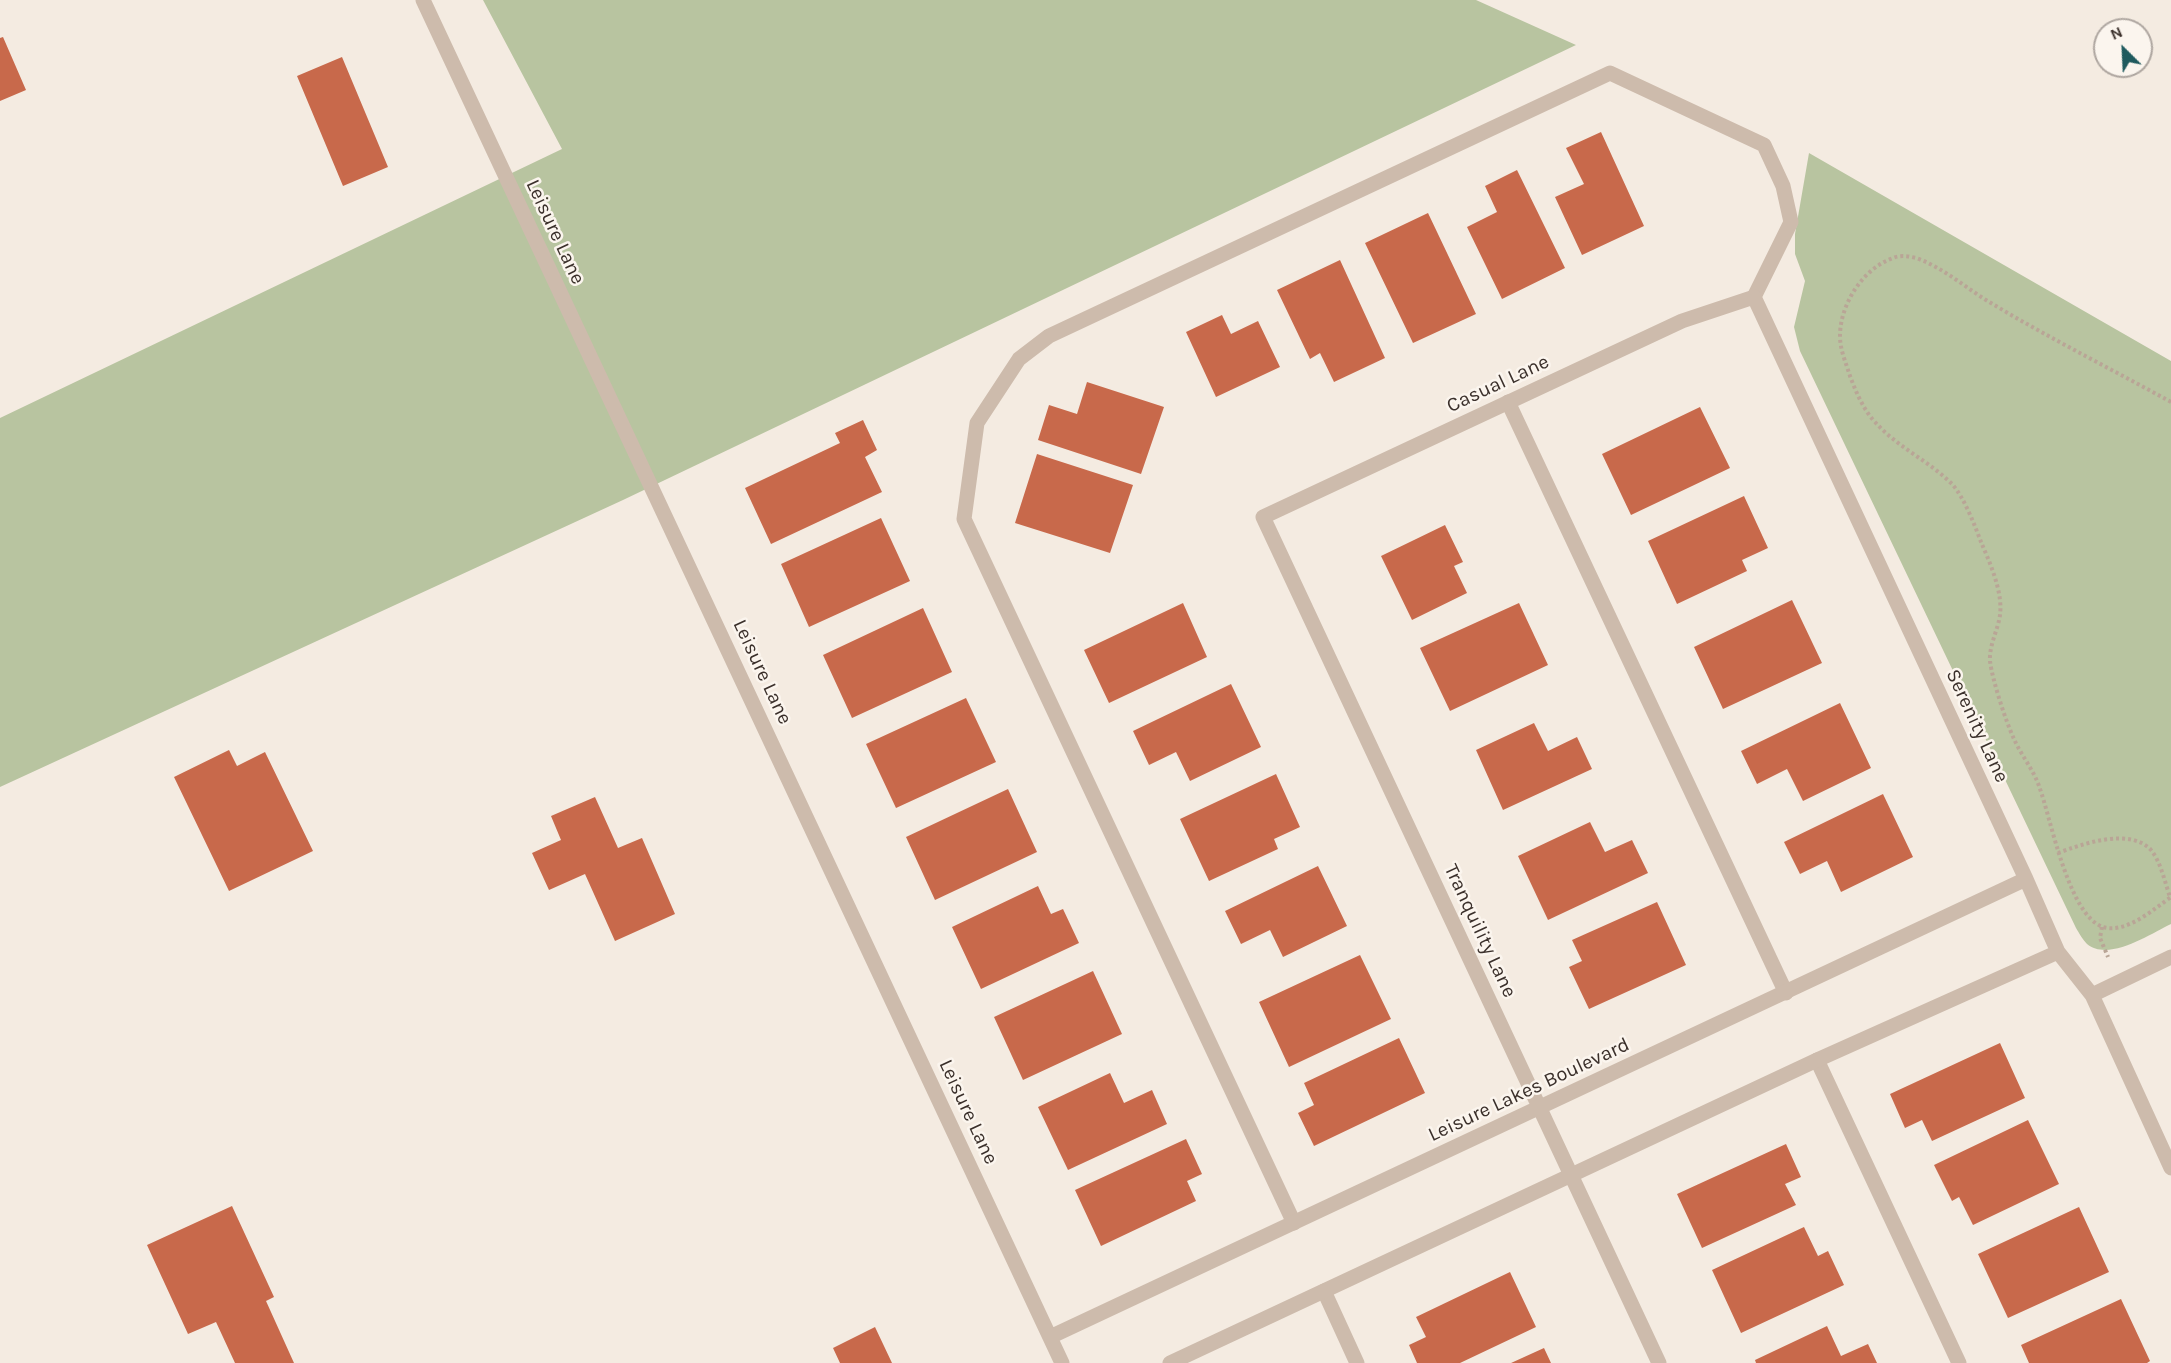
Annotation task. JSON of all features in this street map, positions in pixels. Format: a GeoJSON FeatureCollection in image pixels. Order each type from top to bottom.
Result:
{"type":"FeatureCollection","features":[{"type":"Feature","properties":{"kind":"street","name":"Leisure Lane"},"geometry":{"type":"LineString","coordinates":[[423,0],[1062,1363]]}},
{"type":"Feature","properties":{"kind":"street"},"geometry":{"type":"LineString","coordinates":[[1294,1224],[964,519],[977,423],[1020,359],[1049,336],[1610,73],[1764,145],[1783,186],[1791,222],[1754,297]]}},
{"type":"Feature","properties":{"kind":"street","name":"Casual Lane"},"geometry":{"type":"LineString","coordinates":[[1263,517],[1682,321],[1754,297]]}},
{"type":"Feature","properties":{"kind":"street","name":"Serenity Lane"},"geometry":{"type":"LineString","coordinates":[[1754,297],[2058,952],[2092,995],[2171,1168]]}},
{"type":"Feature","properties":{"kind":"street"},"geometry":{"type":"LineString","coordinates":[[1508,402],[1786,993]]}},
{"type":"Feature","properties":{"kind":"street","name":"Tranquility Lane"},"geometry":{"type":"LineString","coordinates":[[1263,517],[1659,1363]]}},
{"type":"Feature","properties":{"kind":"street","name":"Leisure Lakes Boulevard"},"geometry":{"type":"LineString","coordinates":[[1050,1337],[2026,879]]}},
{"type":"Feature","properties":{"kind":"street"},"geometry":{"type":"LineString","coordinates":[[1170,1363],[1816,1060],[2058,952]]}},
{"type":"Feature","properties":{"kind":"street"},"geometry":{"type":"LineString","coordinates":[[2092,995],[2171,957]]}},
{"type":"Feature","properties":{"kind":"street"},"geometry":{"type":"LineString","coordinates":[[1816,1060],[1959,1363]]}},
{"type":"Feature","properties":{"kind":"street"},"geometry":{"type":"LineString","coordinates":[[1324,1291],[1357,1363]]}},
{"type":"Feature","properties":{"kind":"path"},"geometry":{"type":"LineString","coordinates":[[2058,853],[2097,841],[2132,840],[2142,843],[2151,850],[2156,859],[2171,897],[2120,927],[2102,927],[2093,920],[2079,901],[2058,853],[2038,783],[2013,738],[1992,668],[1991,651],[2001,611],[1999,593],[1981,542],[1954,486],[1876,424],[1865,409],[1843,354],[1840,336],[1844,315],[1851,295],[1866,275],[1893,258],[1904,256],[1916,258],[1945,273],[1997,307],[2171,402]]}},
{"type":"Feature","properties":{"kind":"green space"},"geometry":{"type":"Polygon","coordinates":[[[483,0],[1476,0],[1576,45],[623,500],[0,787],[0,418],[562,149],[483,0]]]}},
{"type":"Feature","properties":{"kind":"green space"},"geometry":{"type":"Polygon","coordinates":[[[1809,153],[2171,361],[2171,924],[2129,944],[2106,950],[2096,949],[2087,944],[2076,928],[1800,351],[1794,327],[1805,281],[1795,254],[1795,234],[1809,153]]]}},
{"type":"Feature","properties":{"kind":"building"},"geometry":{"type":"Polygon","coordinates":[[[3,37],[26,90],[0,101],[0,38],[3,37]]]}},
{"type":"Feature","properties":{"kind":"building"},"geometry":{"type":"Polygon","coordinates":[[[342,57],[388,167],[343,186],[297,76],[342,57]]]}},
{"type":"Feature","properties":{"kind":"building"},"geometry":{"type":"Polygon","coordinates":[[[1601,132],[1644,226],[1582,255],[1555,197],[1584,184],[1566,148],[1601,132]]]}},
{"type":"Feature","properties":{"kind":"building"},"geometry":{"type":"Polygon","coordinates":[[[1517,170],[1565,268],[1502,299],[1467,227],[1497,212],[1485,186],[1517,170]]]}},
{"type":"Feature","properties":{"kind":"building"},"geometry":{"type":"Polygon","coordinates":[[[1428,213],[1476,314],[1413,343],[1365,243],[1428,213]]]}},
{"type":"Feature","properties":{"kind":"building"},"geometry":{"type":"Polygon","coordinates":[[[1340,260],[1385,358],[1334,382],[1320,353],[1310,359],[1277,290],[1340,260]]]}},
{"type":"Feature","properties":{"kind":"building"},"geometry":{"type":"Polygon","coordinates":[[[1222,315],[1231,334],[1258,321],[1280,367],[1216,397],[1186,332],[1222,315]]]}},
{"type":"Feature","properties":{"kind":"building"},"geometry":{"type":"Polygon","coordinates":[[[1087,382],[1164,407],[1141,474],[1038,440],[1049,405],[1077,414],[1087,382]]]}},
{"type":"Feature","properties":{"kind":"building"},"geometry":{"type":"Polygon","coordinates":[[[1700,407],[1730,468],[1631,515],[1602,454],[1700,407]]]}},
{"type":"Feature","properties":{"kind":"building"},"geometry":{"type":"Polygon","coordinates":[[[863,420],[877,450],[865,457],[882,492],[771,544],[745,488],[840,443],[835,433],[863,420]]]}},
{"type":"Feature","properties":{"kind":"building"},"geometry":{"type":"Polygon","coordinates":[[[1037,454],[1133,485],[1110,553],[1015,523],[1037,454]]]}},
{"type":"Feature","properties":{"kind":"building"},"geometry":{"type":"Polygon","coordinates":[[[1744,496],[1768,548],[1742,560],[1747,571],[1677,604],[1648,541],[1744,496]]]}},
{"type":"Feature","properties":{"kind":"building"},"geometry":{"type":"Polygon","coordinates":[[[881,518],[910,581],[809,627],[781,564],[881,518]]]}},
{"type":"Feature","properties":{"kind":"building"},"geometry":{"type":"Polygon","coordinates":[[[1445,525],[1463,562],[1454,566],[1467,593],[1412,620],[1381,556],[1445,525]]]}},
{"type":"Feature","properties":{"kind":"building"},"geometry":{"type":"Polygon","coordinates":[[[1792,600],[1822,663],[1723,709],[1694,647],[1792,600]]]}},
{"type":"Feature","properties":{"kind":"building"},"geometry":{"type":"Polygon","coordinates":[[[1183,603],[1207,657],[1109,703],[1084,650],[1183,603]]]}},
{"type":"Feature","properties":{"kind":"building"},"geometry":{"type":"Polygon","coordinates":[[[1519,603],[1548,665],[1450,711],[1420,648],[1519,603]]]}},
{"type":"Feature","properties":{"kind":"building"},"geometry":{"type":"Polygon","coordinates":[[[923,608],[952,672],[852,718],[823,655],[923,608]]]}},
{"type":"Feature","properties":{"kind":"building"},"geometry":{"type":"Polygon","coordinates":[[[1231,684],[1261,747],[1190,781],[1176,752],[1149,765],[1133,731],[1231,684]]]}},
{"type":"Feature","properties":{"kind":"building"},"geometry":{"type":"Polygon","coordinates":[[[966,698],[996,762],[896,808],[866,744],[966,698]]]}},
{"type":"Feature","properties":{"kind":"building"},"geometry":{"type":"Polygon","coordinates":[[[1840,703],[1871,768],[1803,801],[1787,769],[1757,784],[1741,751],[1840,703]]]}},
{"type":"Feature","properties":{"kind":"building"},"geometry":{"type":"Polygon","coordinates":[[[1534,723],[1548,751],[1577,737],[1592,769],[1503,810],[1476,750],[1534,723]]]}},
{"type":"Feature","properties":{"kind":"building"},"geometry":{"type":"Polygon","coordinates":[[[229,750],[237,766],[265,752],[313,851],[229,891],[174,777],[229,750]]]}},
{"type":"Feature","properties":{"kind":"building"},"geometry":{"type":"Polygon","coordinates":[[[1276,774],[1300,827],[1274,839],[1278,849],[1209,881],[1180,819],[1276,774]]]}},
{"type":"Feature","properties":{"kind":"building"},"geometry":{"type":"Polygon","coordinates":[[[1008,789],[1037,852],[935,900],[906,837],[1008,789]]]}},
{"type":"Feature","properties":{"kind":"building"},"geometry":{"type":"Polygon","coordinates":[[[1883,794],[1913,857],[1841,892],[1827,861],[1800,874],[1784,842],[1883,794]]]}},
{"type":"Feature","properties":{"kind":"building"},"geometry":{"type":"Polygon","coordinates":[[[595,797],[618,848],[642,838],[675,914],[615,941],[585,874],[549,890],[532,853],[561,840],[551,816],[595,797]]]}},
{"type":"Feature","properties":{"kind":"building"},"geometry":{"type":"Polygon","coordinates":[[[1590,822],[1605,852],[1632,840],[1648,873],[1548,920],[1518,856],[1590,822]]]}},
{"type":"Feature","properties":{"kind":"building"},"geometry":{"type":"Polygon","coordinates":[[[1318,866],[1347,926],[1283,957],[1270,930],[1241,944],[1225,911],[1318,866]]]}},
{"type":"Feature","properties":{"kind":"building"},"geometry":{"type":"Polygon","coordinates":[[[1038,886],[1051,914],[1063,909],[1079,943],[981,989],[952,927],[1038,886]]]}},
{"type":"Feature","properties":{"kind":"building"},"geometry":{"type":"Polygon","coordinates":[[[1657,902],[1686,965],[1589,1009],[1569,967],[1582,961],[1572,940],[1657,902]]]}},
{"type":"Feature","properties":{"kind":"building"},"geometry":{"type":"Polygon","coordinates":[[[1360,955],[1391,1019],[1289,1067],[1259,1002],[1360,955]]]}},
{"type":"Feature","properties":{"kind":"building"},"geometry":{"type":"Polygon","coordinates":[[[1093,971],[1122,1034],[1023,1080],[994,1017],[1093,971]]]}},
{"type":"Feature","properties":{"kind":"building"},"geometry":{"type":"Polygon","coordinates":[[[1399,1038],[1425,1093],[1314,1146],[1298,1113],[1314,1105],[1304,1083],[1399,1038]]]}},
{"type":"Feature","properties":{"kind":"building"},"geometry":{"type":"Polygon","coordinates":[[[2000,1043],[2025,1098],[1932,1141],[1922,1120],[1905,1128],[1890,1094],[2000,1043]]]}},
{"type":"Feature","properties":{"kind":"building"},"geometry":{"type":"Polygon","coordinates":[[[1110,1073],[1124,1103],[1152,1090],[1167,1124],[1068,1170],[1038,1107],[1110,1073]]]}},
{"type":"Feature","properties":{"kind":"building"},"geometry":{"type":"Polygon","coordinates":[[[2028,1120],[2059,1184],[1973,1225],[1959,1197],[1952,1201],[1934,1165],[2028,1120]]]}},
{"type":"Feature","properties":{"kind":"building"},"geometry":{"type":"Polygon","coordinates":[[[1186,1139],[1202,1174],[1187,1181],[1196,1201],[1101,1246],[1075,1190],[1186,1139]]]}},
{"type":"Feature","properties":{"kind":"building"},"geometry":{"type":"Polygon","coordinates":[[[1786,1144],[1801,1177],[1785,1184],[1796,1205],[1702,1248],[1677,1194],[1786,1144]]]}},
{"type":"Feature","properties":{"kind":"building"},"geometry":{"type":"Polygon","coordinates":[[[232,1206],[274,1297],[266,1301],[294,1363],[235,1363],[216,1322],[188,1334],[147,1245],[232,1206]]]}},
{"type":"Feature","properties":{"kind":"building"},"geometry":{"type":"Polygon","coordinates":[[[2079,1207],[2109,1272],[2008,1318],[1978,1254],[2079,1207]]]}},
{"type":"Feature","properties":{"kind":"building"},"geometry":{"type":"Polygon","coordinates":[[[1804,1227],[1818,1256],[1828,1251],[1844,1285],[1741,1333],[1712,1270],[1804,1227]]]}},
{"type":"Feature","properties":{"kind":"building"},"geometry":{"type":"Polygon","coordinates":[[[1510,1272],[1536,1327],[1460,1363],[1417,1363],[1409,1345],[1426,1337],[1416,1317],[1510,1272]]]}},
{"type":"Feature","properties":{"kind":"building"},"geometry":{"type":"Polygon","coordinates":[[[2121,1299],[2150,1361],[2147,1363],[2029,1363],[2021,1345],[2121,1299]]]}},
{"type":"Feature","properties":{"kind":"building"},"geometry":{"type":"Polygon","coordinates":[[[1827,1326],[1841,1356],[1868,1344],[1877,1363],[1756,1363],[1755,1360],[1827,1326]]]}},
{"type":"Feature","properties":{"kind":"building"},"geometry":{"type":"Polygon","coordinates":[[[875,1327],[892,1363],[840,1363],[833,1348],[875,1327]]]}},
{"type":"Feature","properties":{"kind":"building"},"geometry":{"type":"Polygon","coordinates":[[[1544,1348],[1551,1363],[1511,1363],[1544,1348]]]}}]}
